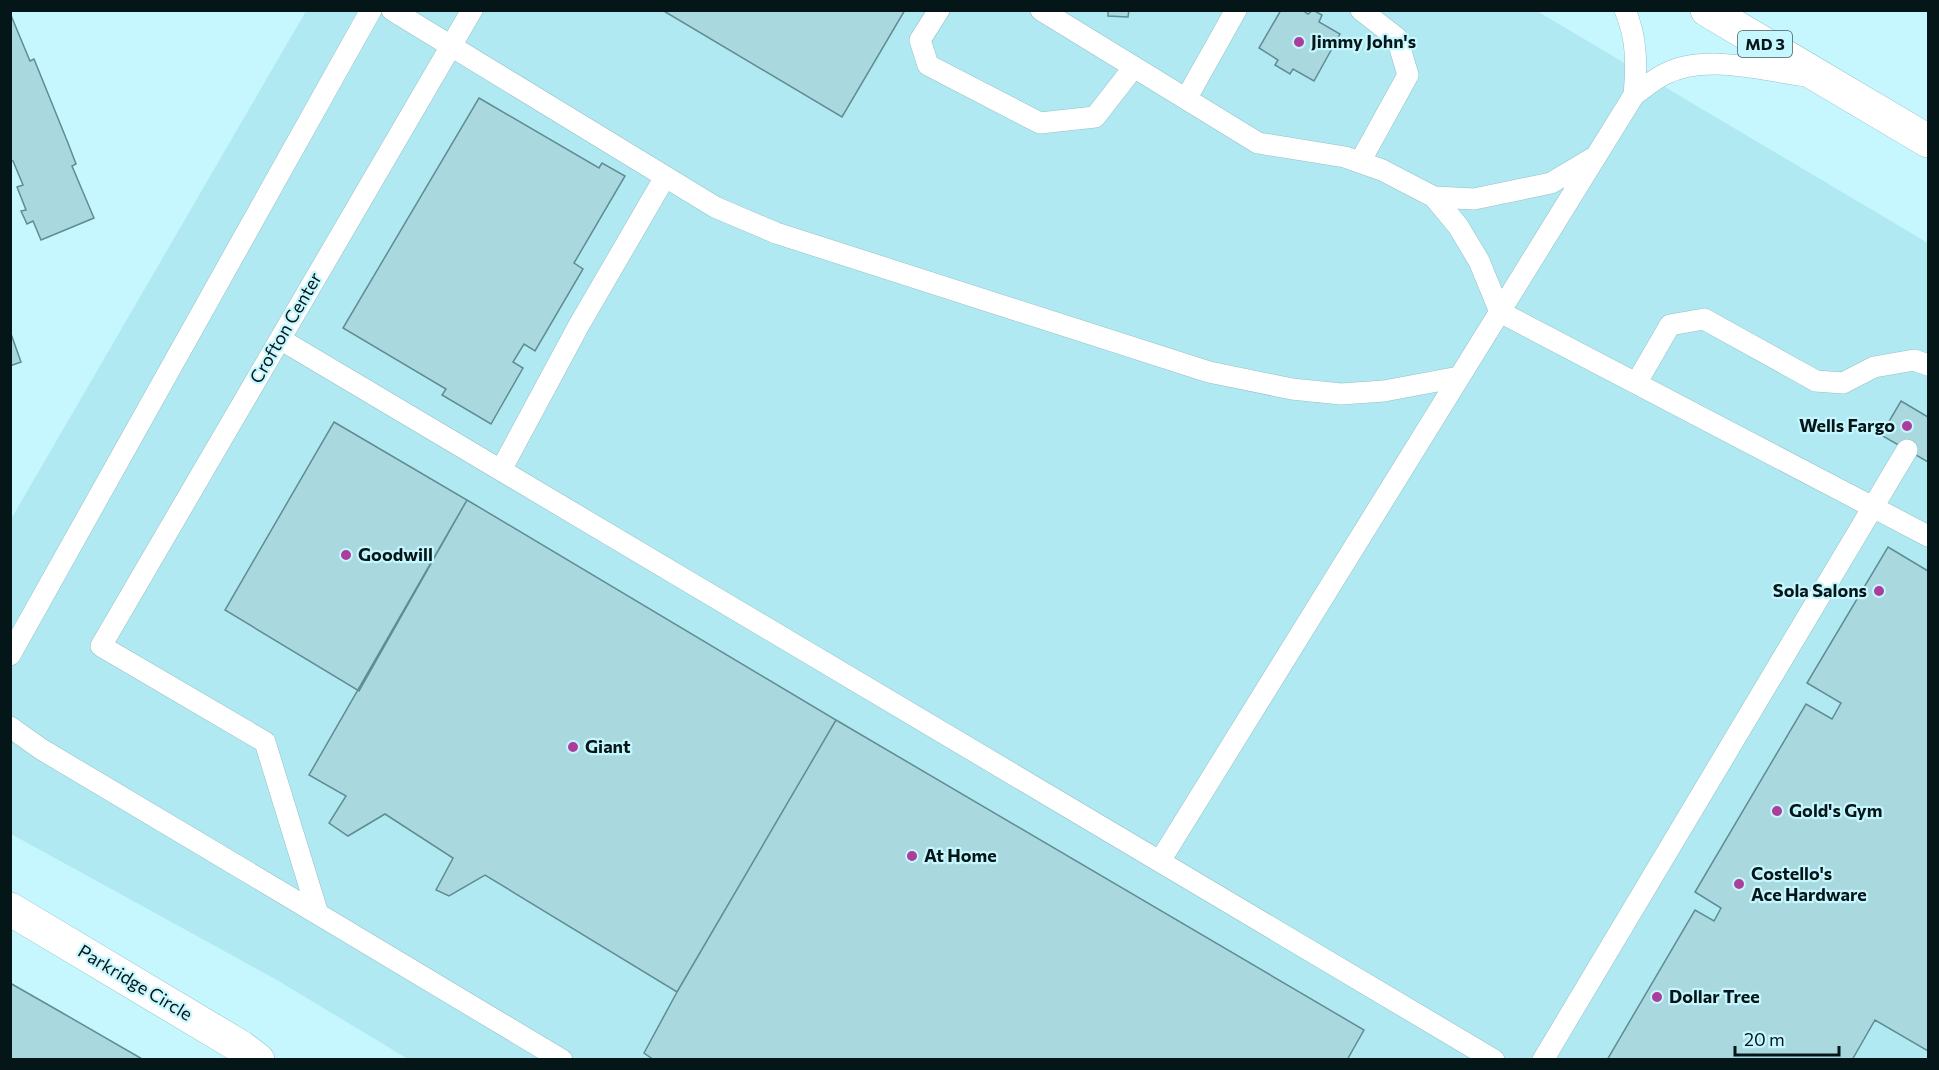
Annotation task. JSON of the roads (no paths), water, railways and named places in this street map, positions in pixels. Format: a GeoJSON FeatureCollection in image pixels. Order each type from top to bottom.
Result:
{"type":"FeatureCollection","features":[{"type":"Feature","properties":{"kind":"main road","name":"MD 3"},"geometry":{"type":"LineString","coordinates":[[1707,10],[1929,141]]}},
{"type":"Feature","properties":{"kind":"main road","name":"Parkridge Circle"},"geometry":{"type":"LineString","coordinates":[[10,909],[258,1059]]}},
{"type":"Feature","properties":{"kind":"lane"},"geometry":{"type":"LineString","coordinates":[[10,655],[370,10]]}},
{"type":"Feature","properties":{"kind":"lane"},"geometry":{"type":"LineString","coordinates":[[392,10],[715,207],[776,233],[1209,372],[1292,389],[1341,394],[1384,391],[1459,377]]}},
{"type":"Feature","properties":{"kind":"lane","name":"Crofton Center"},"geometry":{"type":"LineString","coordinates":[[318,914],[265,742],[100,646],[472,10]]}},
{"type":"Feature","properties":{"kind":"lane"},"geometry":{"type":"LineString","coordinates":[[939,10],[920,40],[928,65],[1040,123],[1095,117],[1134,67]]}},
{"type":"Feature","properties":{"kind":"lane"},"geometry":{"type":"LineString","coordinates":[[1041,10],[1073,19],[1134,67],[1258,143],[1345,157],[1382,170],[1434,197],[1458,226],[1479,261],[1500,312],[1929,536]]}},
{"type":"Feature","properties":{"kind":"lane"},"geometry":{"type":"LineString","coordinates":[[1186,99],[1236,10]]}},
{"type":"Feature","properties":{"kind":"lane"},"geometry":{"type":"LineString","coordinates":[[1360,162],[1408,75],[1397,38],[1361,10]]}},
{"type":"Feature","properties":{"kind":"lane"},"geometry":{"type":"LineString","coordinates":[[1625,10],[1634,39],[1637,63],[1634,95]]}},
{"type":"Feature","properties":{"kind":"lane"},"geometry":{"type":"LineString","coordinates":[[1160,861],[1634,95],[1665,74],[1692,66],[1718,65],[1823,78]]}},
{"type":"Feature","properties":{"kind":"lane"},"geometry":{"type":"LineString","coordinates":[[1434,197],[1474,199],[1551,183],[1597,155]]}},
{"type":"Feature","properties":{"kind":"lane"},"geometry":{"type":"LineString","coordinates":[[501,470],[579,325],[665,177]]}},
{"type":"Feature","properties":{"kind":"lane"},"geometry":{"type":"LineString","coordinates":[[1637,382],[1670,325],[1704,319],[1816,381],[1843,382],[1874,367],[1914,360],[1929,365]]}},
{"type":"Feature","properties":{"kind":"lane"},"geometry":{"type":"LineString","coordinates":[[280,339],[1160,861],[1485,1057]]}},
{"type":"Feature","properties":{"kind":"lane"},"geometry":{"type":"LineString","coordinates":[[1543,1059],[1907,450]]}},
{"type":"Feature","properties":{"kind":"lane"},"geometry":{"type":"LineString","coordinates":[[10,727],[41,749],[562,1059]]}},
{"type":"Feature","properties":{"kind":"place","name":"Jimmy John's"},"geometry":{"type":"Point","coordinates":[1299,42]}},
{"type":"Feature","properties":{"kind":"place","name":"Wells Fargo"},"geometry":{"type":"Point","coordinates":[1907,426]}},
{"type":"Feature","properties":{"kind":"place","name":"Goodwill"},"geometry":{"type":"Point","coordinates":[346,555]}},
{"type":"Feature","properties":{"kind":"place","name":"Sola Salons"},"geometry":{"type":"Point","coordinates":[1879,591]}},
{"type":"Feature","properties":{"kind":"place","name":"Giant"},"geometry":{"type":"Point","coordinates":[573,747]}},
{"type":"Feature","properties":{"kind":"place","name":"Gold's Gym"},"geometry":{"type":"Point","coordinates":[1777,811]}},
{"type":"Feature","properties":{"kind":"place","name":"At Home"},"geometry":{"type":"Point","coordinates":[912,856]}},
{"type":"Feature","properties":{"kind":"place","name":"Costello's Ace Hardware"},"geometry":{"type":"Point","coordinates":[1739,884]}},
{"type":"Feature","properties":{"kind":"place","name":"Dollar Tree"},"geometry":{"type":"Point","coordinates":[1657,997]}}]}
